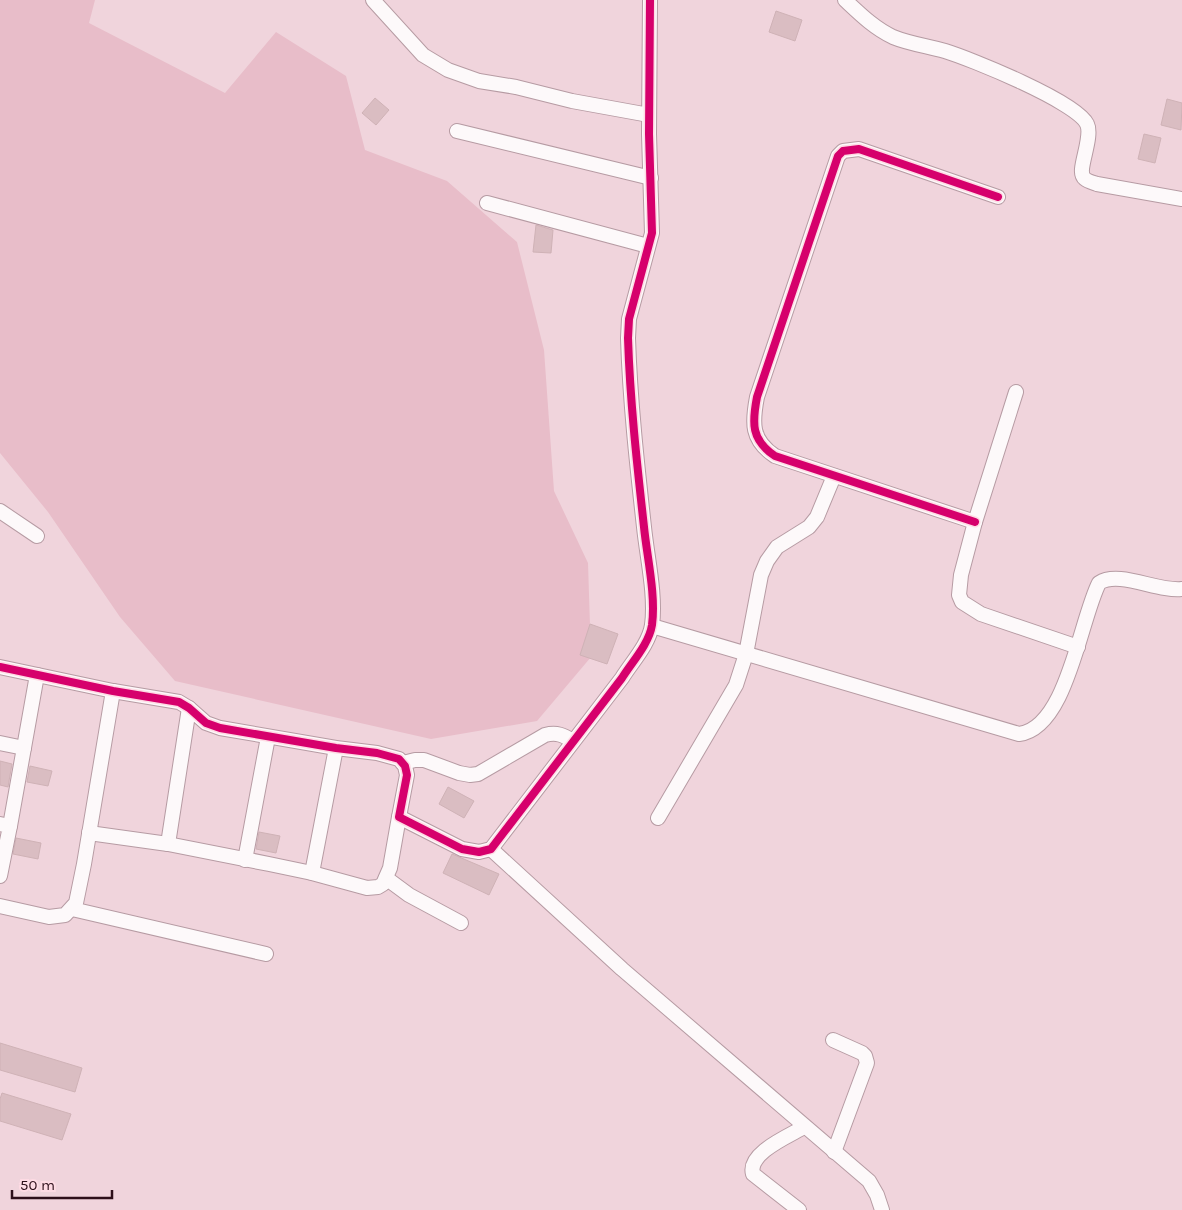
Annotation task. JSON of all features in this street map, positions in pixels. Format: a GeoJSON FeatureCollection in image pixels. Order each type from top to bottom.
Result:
{"type":"FeatureCollection","features":[{"type":"Feature","properties":{"kind":"street"},"geometry":{"type":"LineString","coordinates":[[373,0],[423,54],[448,70],[479,81],[649,115]]}},
{"type":"Feature","properties":{"kind":"street"},"geometry":{"type":"LineString","coordinates":[[399,817],[462,849],[479,852],[491,849],[622,678],[640,650],[652,626],[652,598],[638,471],[628,338],[629,319],[652,233],[649,115],[650,0]]}},
{"type":"Feature","properties":{"kind":"street"},"geometry":{"type":"LineString","coordinates":[[844,0],[869,22],[896,38],[947,51],[1021,82],[1035,88],[1080,116],[1088,126],[1081,175],[1084,179],[1097,184],[1182,199]]}},
{"type":"Feature","properties":{"kind":"street"},"geometry":{"type":"LineString","coordinates":[[457,131],[651,178]]}},
{"type":"Feature","properties":{"kind":"street"},"geometry":{"type":"LineString","coordinates":[[975,522],[775,456],[764,448],[757,438],[754,412],[757,397],[838,156],[843,151],[859,149],[998,197]]}},
{"type":"Feature","properties":{"kind":"street"},"geometry":{"type":"LineString","coordinates":[[487,203],[648,246]]}},
{"type":"Feature","properties":{"kind":"street"},"geometry":{"type":"LineString","coordinates":[[1016,392],[975,522],[959,587],[959,595],[962,602],[981,614],[1078,647]]}},
{"type":"Feature","properties":{"kind":"street"},"geometry":{"type":"LineString","coordinates":[[658,818],[736,685],[746,654],[761,576],[767,561],[777,547],[809,527],[817,516],[834,476]]}},
{"type":"Feature","properties":{"kind":"street"},"geometry":{"type":"LineString","coordinates":[[0,511],[37,536]]}},
{"type":"Feature","properties":{"kind":"street"},"geometry":{"type":"LineString","coordinates":[[652,626],[1019,734],[1028,733],[1042,723],[1059,695],[1078,647],[1099,583],[1114,579],[1171,590],[1182,589]]}},
{"type":"Feature","properties":{"kind":"street"},"geometry":{"type":"LineString","coordinates":[[0,666],[113,691],[179,702],[212,726],[268,737],[388,755],[406,766],[407,775],[390,868],[386,878],[378,887],[367,888],[312,872],[168,844],[88,833]]}},
{"type":"Feature","properties":{"kind":"street"},"geometry":{"type":"LineString","coordinates":[[0,876],[5,825],[24,748],[37,675]]}},
{"type":"Feature","properties":{"kind":"street"},"geometry":{"type":"LineString","coordinates":[[0,906],[49,917],[65,915],[76,903],[113,691]]}},
{"type":"Feature","properties":{"kind":"street"},"geometry":{"type":"LineString","coordinates":[[168,844],[189,708]]}},
{"type":"Feature","properties":{"kind":"street"},"geometry":{"type":"LineString","coordinates":[[403,763],[424,760],[470,775],[484,772],[545,735],[560,734],[573,741]]}},
{"type":"Feature","properties":{"kind":"street"},"geometry":{"type":"LineString","coordinates":[[245,860],[268,737]]}},
{"type":"Feature","properties":{"kind":"street"},"geometry":{"type":"LineString","coordinates":[[0,743],[24,748]]}},
{"type":"Feature","properties":{"kind":"street"},"geometry":{"type":"LineString","coordinates":[[312,872],[336,748]]}},
{"type":"Feature","properties":{"kind":"street"},"geometry":{"type":"LineString","coordinates":[[491,849],[622,969],[869,1182],[877,1195],[882,1210]]}},
{"type":"Feature","properties":{"kind":"street"},"geometry":{"type":"LineString","coordinates":[[386,878],[409,895],[461,923]]}},
{"type":"Feature","properties":{"kind":"street"},"geometry":{"type":"LineString","coordinates":[[72,909],[266,954]]}},
{"type":"Feature","properties":{"kind":"street"},"geometry":{"type":"LineString","coordinates":[[833,1040],[862,1053],[867,1063],[834,1152]]}},
{"type":"Feature","properties":{"kind":"street"},"geometry":{"type":"LineString","coordinates":[[799,1210],[753,1174],[752,1168],[762,1151],[804,1127]]}},
{"type":"Feature","properties":{"kind":"shaded area"},"geometry":{"type":"Polygon","coordinates":[[[0,0],[95,0],[89,23],[225,93],[276,32],[346,76],[365,150],[447,181],[517,242],[544,350],[554,491],[588,563],[591,657],[537,721],[431,739],[175,681],[120,617],[48,512],[0,453],[0,0]]]}},
{"type":"Feature","properties":{"kind":"building"},"geometry":{"type":"Polygon","coordinates":[[[776,11],[802,20],[795,41],[769,32],[776,11]]]}},
{"type":"Feature","properties":{"kind":"building"},"geometry":{"type":"Polygon","coordinates":[[[375,98],[389,110],[376,125],[362,113],[375,98]]]}},
{"type":"Feature","properties":{"kind":"building"},"geometry":{"type":"Polygon","coordinates":[[[1167,99],[1182,103],[1181,130],[1161,125],[1167,99]]]}},
{"type":"Feature","properties":{"kind":"building"},"geometry":{"type":"Polygon","coordinates":[[[1144,134],[1161,138],[1155,163],[1138,159],[1144,134]]]}},
{"type":"Feature","properties":{"kind":"building"},"geometry":{"type":"Polygon","coordinates":[[[536,225],[553,230],[551,253],[533,252],[536,225]]]}},
{"type":"Feature","properties":{"kind":"building"},"geometry":{"type":"Polygon","coordinates":[[[590,624],[618,634],[607,664],[580,655],[590,624]]]}},
{"type":"Feature","properties":{"kind":"building"},"geometry":{"type":"Polygon","coordinates":[[[0,761],[12,764],[8,787],[0,785],[0,761]]]}},
{"type":"Feature","properties":{"kind":"building"},"geometry":{"type":"Polygon","coordinates":[[[30,766],[52,771],[48,786],[27,782],[30,766]]]}},
{"type":"Feature","properties":{"kind":"building"},"geometry":{"type":"Polygon","coordinates":[[[448,787],[474,801],[464,818],[439,804],[448,787]]]}},
{"type":"Feature","properties":{"kind":"building"},"geometry":{"type":"Polygon","coordinates":[[[259,832],[280,836],[276,853],[256,849],[259,832]]]}},
{"type":"Feature","properties":{"kind":"building"},"geometry":{"type":"Polygon","coordinates":[[[16,838],[41,843],[38,859],[13,854],[16,838]]]}},
{"type":"Feature","properties":{"kind":"building"},"geometry":{"type":"Polygon","coordinates":[[[452,854],[499,874],[489,895],[443,873],[452,854]]]}},
{"type":"Feature","properties":{"kind":"building"},"geometry":{"type":"Polygon","coordinates":[[[0,1043],[82,1068],[75,1092],[0,1070],[0,1043]]]}},
{"type":"Feature","properties":{"kind":"building"},"geometry":{"type":"Polygon","coordinates":[[[2,1093],[71,1114],[62,1140],[0,1121],[0,1099],[2,1093]]]}},
{"type":"Feature","properties":{"kind":"cycle path"},"geometry":{"type":"LineString","coordinates":[[0,667],[113,691],[179,702],[206,723],[220,728],[336,748],[377,753],[399,759],[405,766],[407,775],[399,817],[462,849],[479,852],[491,849],[622,678],[644,646],[652,625],[652,589],[634,432],[628,338],[629,319],[652,233],[649,134],[650,0]]}},
{"type":"Feature","properties":{"kind":"cycle path"},"geometry":{"type":"LineString","coordinates":[[975,522],[775,456],[761,444],[757,437],[754,415],[757,397],[838,156],[843,151],[859,149],[998,197]]}}]}
